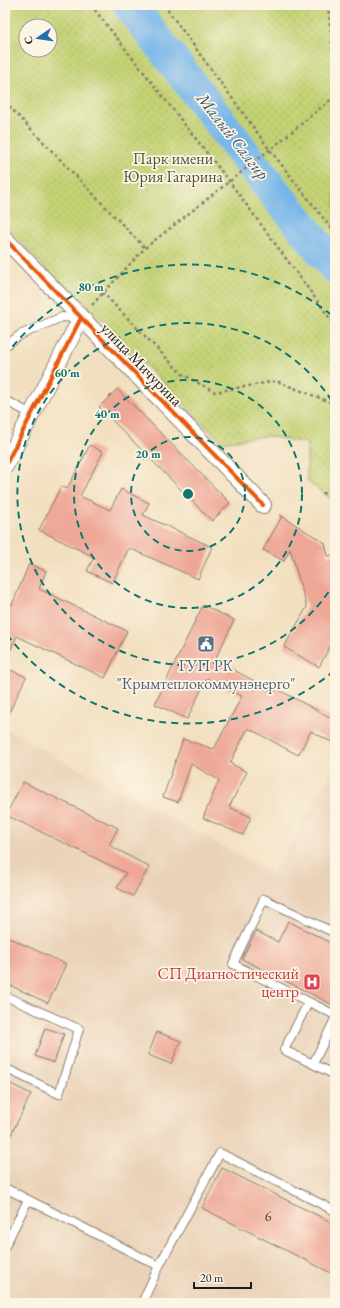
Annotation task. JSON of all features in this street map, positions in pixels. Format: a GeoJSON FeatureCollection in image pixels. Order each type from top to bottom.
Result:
{"type":"FeatureCollection","features":[{"type":"Feature","properties":{"kind":"street","name":"улица Мичурина"},"geometry":{"type":"LineString","coordinates":[[5,239],[263,505]]}},
{"type":"Feature","properties":{"kind":"street"},"geometry":{"type":"LineString","coordinates":[[5,466],[81,318]]}},
{"type":"Feature","properties":{"kind":"lane"},"geometry":{"type":"LineString","coordinates":[[5,346],[20,335],[62,317],[81,318]]}},
{"type":"Feature","properties":{"kind":"lane"},"geometry":{"type":"LineString","coordinates":[[5,400],[31,414]]}},
{"type":"Feature","properties":{"kind":"lane"},"geometry":{"type":"LineString","coordinates":[[335,933],[264,899],[233,964],[308,1003],[335,1015]]}},
{"type":"Feature","properties":{"kind":"lane"},"geometry":{"type":"LineString","coordinates":[[5,996],[79,1029],[59,1094],[5,1068]]}},
{"type":"Feature","properties":{"kind":"lane"},"geometry":{"type":"LineString","coordinates":[[308,1003],[284,1050],[335,1075]]}},
{"type":"Feature","properties":{"kind":"lane"},"geometry":{"type":"LineString","coordinates":[[313,1064],[335,1019]]}},
{"type":"Feature","properties":{"kind":"lane"},"geometry":{"type":"LineString","coordinates":[[142,1303],[159,1266],[220,1153],[335,1211]]}},
{"type":"Feature","properties":{"kind":"lane"},"geometry":{"type":"LineString","coordinates":[[5,1188],[159,1266]]}},
{"type":"Feature","properties":{"kind":"lane"},"geometry":{"type":"LineString","coordinates":[[5,1246],[28,1200]]}},
{"type":"Feature","properties":{"kind":"path"},"geometry":{"type":"LineString","coordinates":[[91,5],[229,181],[335,325]]}},
{"type":"Feature","properties":{"kind":"path"},"geometry":{"type":"LineString","coordinates":[[164,5],[270,150],[335,233]]}},
{"type":"Feature","properties":{"kind":"path"},"geometry":{"type":"LineString","coordinates":[[328,5],[335,74]]}},
{"type":"Feature","properties":{"kind":"path"},"geometry":{"type":"LineString","coordinates":[[81,318],[102,292],[145,248],[270,150],[335,96]]}},
{"type":"Feature","properties":{"kind":"path"},"geometry":{"type":"LineString","coordinates":[[5,102],[145,248]]}},
{"type":"Feature","properties":{"kind":"path"},"geometry":{"type":"LineString","coordinates":[[102,292],[182,374],[215,392],[276,381],[335,404]]}},
{"type":"Feature","properties":{"kind":"path"},"geometry":{"type":"LineString","coordinates":[[322,493],[335,495]]}},
{"type":"Feature","properties":{"kind":"shaded area"},"geometry":{"type":"Polygon","coordinates":[[[5,729],[273,874],[335,766],[335,1303],[5,1303],[5,729]]]}},
{"type":"Feature","properties":{"kind":"green space","name":"Парк имени Юрия Гагарина"},"geometry":{"type":"Polygon","coordinates":[[[5,5],[335,5],[335,502],[307,481],[307,443],[266,436],[221,442],[103,321],[65,289],[5,225],[5,5]]]}},
{"type":"Feature","properties":{"kind":"building"},"geometry":{"type":"Polygon","coordinates":[[[117,389],[230,503],[212,521],[99,407],[117,389]]]}},
{"type":"Feature","properties":{"kind":"building"},"geometry":{"type":"Polygon","coordinates":[[[90,445],[103,452],[80,496],[110,510],[121,489],[149,503],[143,515],[212,547],[198,579],[129,548],[112,583],[87,571],[94,557],[39,530],[61,486],[67,489],[90,445]]]}},
{"type":"Feature","properties":{"kind":"building"},"geometry":{"type":"Polygon","coordinates":[[[280,515],[325,543],[328,556],[335,554],[335,637],[319,667],[284,647],[307,607],[290,549],[284,561],[263,550],[281,518],[280,515]]]}},
{"type":"Feature","properties":{"kind":"building"},"geometry":{"type":"Polygon","coordinates":[[[29,564],[46,571],[39,589],[127,631],[105,678],[17,636],[5,661],[5,602],[12,605],[29,564]]]}},
{"type":"Feature","properties":{"kind":"building"},"geometry":{"type":"Polygon","coordinates":[[[203,605],[234,620],[215,660],[275,692],[277,689],[335,720],[335,744],[311,731],[298,755],[248,728],[230,763],[247,772],[229,807],[251,817],[243,835],[203,818],[219,780],[191,764],[178,802],[163,797],[183,739],[214,749],[242,696],[207,678],[187,719],[155,704],[203,605]]]}},
{"type":"Feature","properties":{"kind":"building"},"geometry":{"type":"Polygon","coordinates":[[[11,670],[26,677],[5,721],[5,683],[11,670]]]}},
{"type":"Feature","properties":{"kind":"building"},"geometry":{"type":"Polygon","coordinates":[[[23,782],[118,828],[109,845],[149,867],[133,896],[117,888],[126,873],[6,815],[23,782]]]}},
{"type":"Feature","properties":{"kind":"building","name":"СП Диагностический центр"},"geometry":{"type":"Polygon","coordinates":[[[288,921],[335,945],[335,1006],[242,959],[256,931],[278,942],[288,921]]]}},
{"type":"Feature","properties":{"kind":"building"},"geometry":{"type":"Polygon","coordinates":[[[5,936],[66,964],[48,1003],[5,983],[5,936]]]}},
{"type":"Feature","properties":{"kind":"building"},"geometry":{"type":"Polygon","coordinates":[[[45,1028],[64,1034],[54,1063],[35,1056],[45,1028]]]}},
{"type":"Feature","properties":{"kind":"building"},"geometry":{"type":"Polygon","coordinates":[[[157,1032],[181,1041],[171,1064],[148,1055],[157,1032]]]}},
{"type":"Feature","properties":{"kind":"building"},"geometry":{"type":"Polygon","coordinates":[[[5,1081],[31,1094],[5,1147],[5,1081]]]}},
{"type":"Feature","properties":{"kind":"building"},"geometry":{"type":"Polygon","coordinates":[[[222,1168],[335,1224],[335,1275],[202,1208],[222,1168]]]}},
{"type":"Feature","properties":{"kind":"waterway","name":"Малый Салгир"},"geometry":{"type":"LineString","coordinates":[[130,5],[262,177],[335,267]]}},
{"type":"Feature","properties":{"kind":"cycle path"},"geometry":{"type":"LineString","coordinates":[[5,239],[263,505]]}},
{"type":"Feature","properties":{"kind":"cycle path"},"geometry":{"type":"LineString","coordinates":[[5,466],[81,318]]}},
{"type":"Feature","properties":{"kind":"place","name":"ГУП РК \"Крымтеплокоммунэнерго\""},"geometry":{"type":"Point","coordinates":[206,644]}},
{"type":"Feature","properties":{"kind":"place","name":"СП Диагностический центр"},"geometry":{"type":"Point","coordinates":[312,982]}}]}
